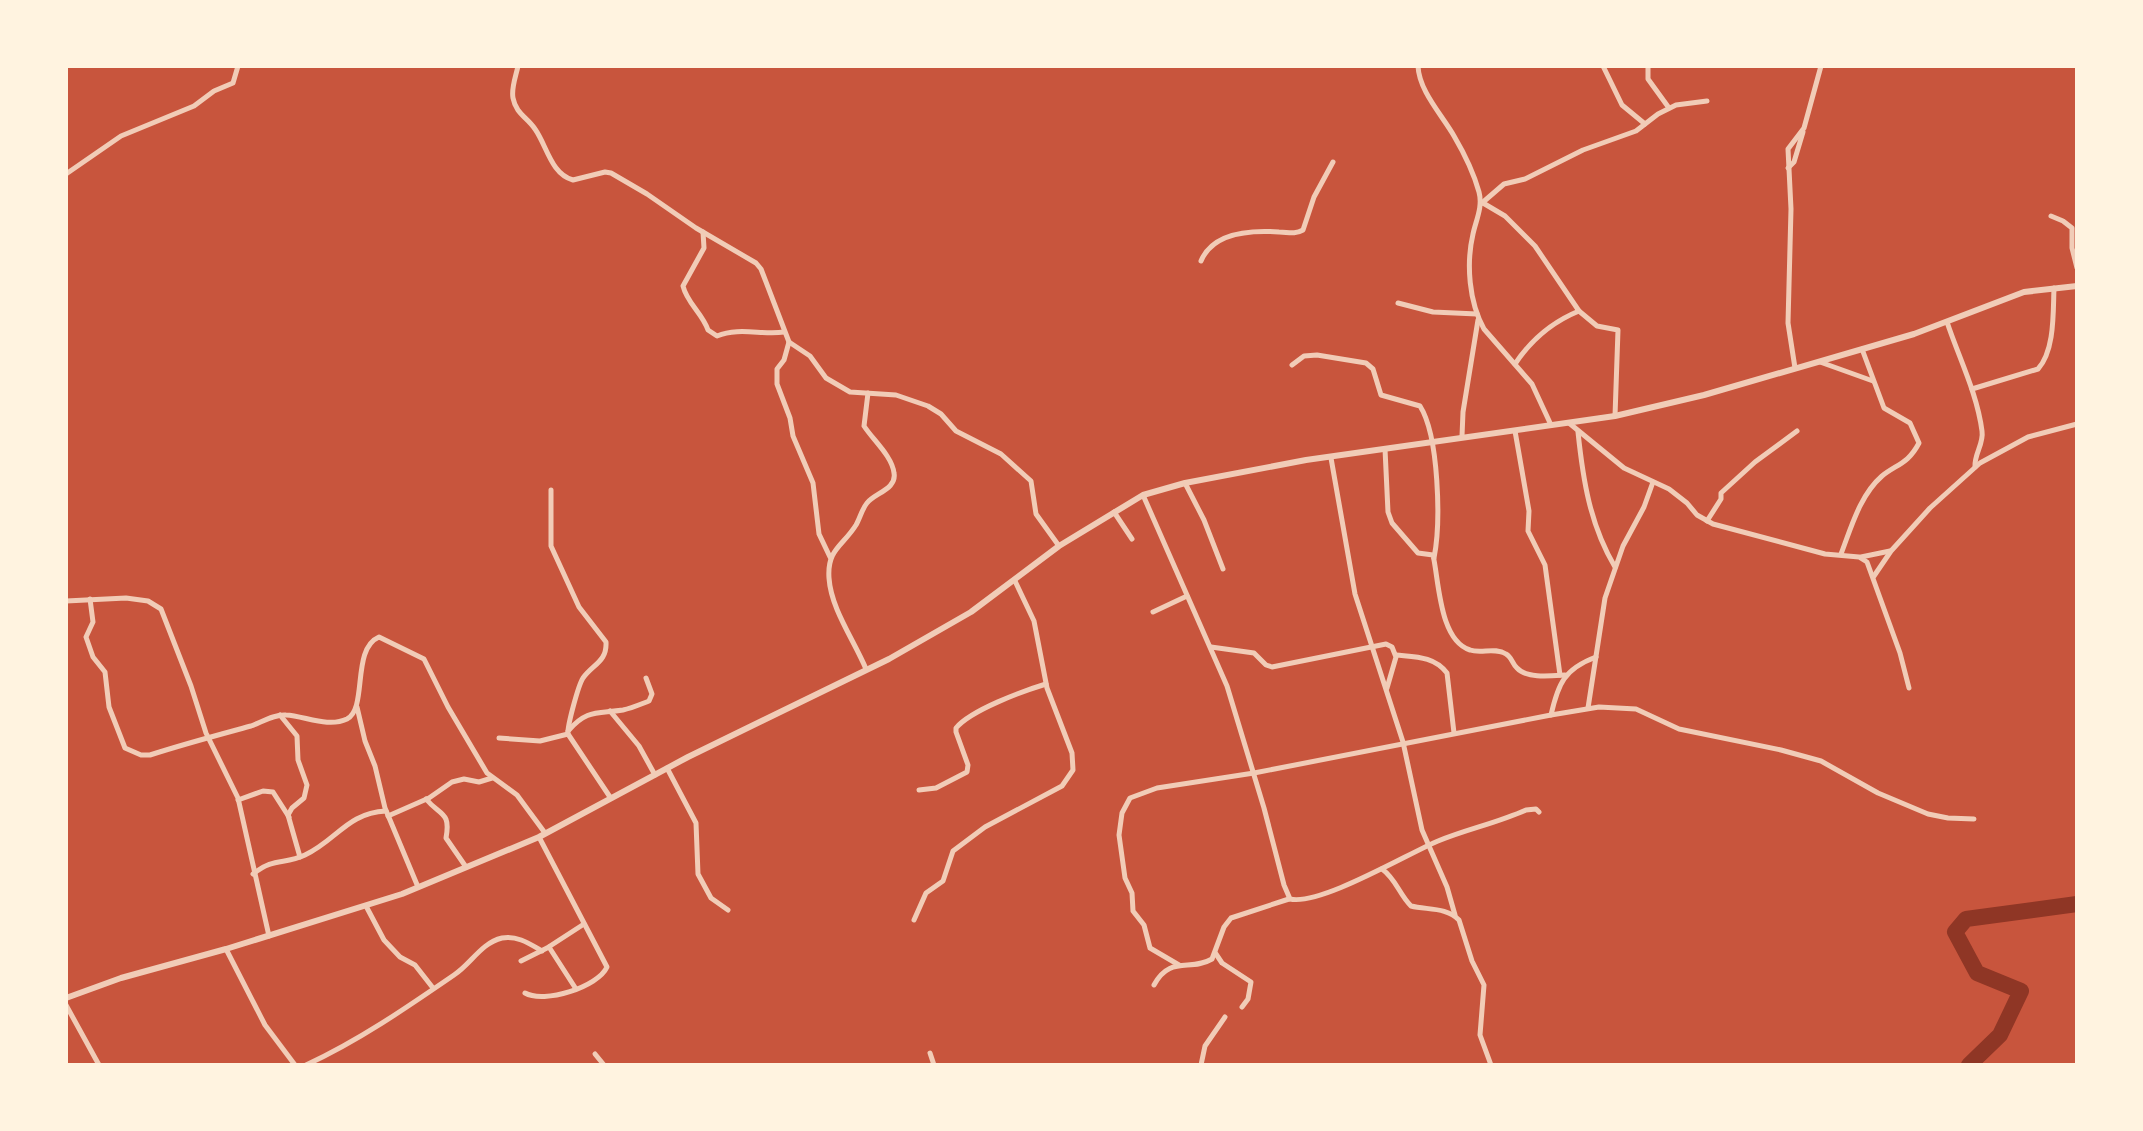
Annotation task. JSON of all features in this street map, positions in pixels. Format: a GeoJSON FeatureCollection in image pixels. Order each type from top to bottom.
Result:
{"type":"FeatureCollection","features":[{"type":"Feature","properties":{"kind":"street"},"geometry":{"type":"LineString","coordinates":[[66,174],[121,136],[194,106],[214,91],[233,83],[238,66]]}},
{"type":"Feature","properties":{"kind":"street"},"geometry":{"type":"LineString","coordinates":[[518,66],[512,94],[514,102],[521,116],[536,130],[561,175],[573,180],[611,173],[756,263],[789,342],[806,353],[836,386],[850,392],[896,395],[928,406],[941,414],[956,431],[1011,461],[1031,481],[1036,514],[1059,546]]}},
{"type":"Feature","properties":{"kind":"street"},"geometry":{"type":"LineString","coordinates":[[1418,66],[1425,89],[1456,139],[1482,203],[1469,256],[1478,317],[1484,329],[1537,391],[1551,425]]}},
{"type":"Feature","properties":{"kind":"street"},"geometry":{"type":"LineString","coordinates":[[1603,66],[1622,105],[1645,124]]}},
{"type":"Feature","properties":{"kind":"street"},"geometry":{"type":"LineString","coordinates":[[1648,66],[1648,79],[1669,108]]}},
{"type":"Feature","properties":{"kind":"street"},"geometry":{"type":"LineString","coordinates":[[1795,368],[1788,323],[1791,209],[1788,149],[1803,131],[1821,66]]}},
{"type":"Feature","properties":{"kind":"street"},"geometry":{"type":"LineString","coordinates":[[1482,203],[1504,184],[1525,179],[1583,150],[1636,131],[1669,108],[1687,102],[1707,101]]}},
{"type":"Feature","properties":{"kind":"street"},"geometry":{"type":"LineString","coordinates":[[1201,261],[1207,248],[1224,237],[1301,232],[1314,197],[1333,162]]}},
{"type":"Feature","properties":{"kind":"street"},"geometry":{"type":"LineString","coordinates":[[1482,203],[1505,216],[1535,246],[1579,311],[1597,326],[1619,332],[1615,416]]}},
{"type":"Feature","properties":{"kind":"street"},"geometry":{"type":"LineString","coordinates":[[2051,216],[2072,228],[2072,248],[2077,268]]}},
{"type":"Feature","properties":{"kind":"street"},"geometry":{"type":"LineString","coordinates":[[703,232],[704,248],[683,286],[687,298],[704,318],[711,334],[717,336],[738,330],[766,334],[784,332]]}},
{"type":"Feature","properties":{"kind":"street"},"geometry":{"type":"LineString","coordinates":[[66,998],[121,978],[366,906],[542,835],[667,768],[841,684],[971,612],[1059,546],[1143,495],[1185,483],[1432,441],[1615,416],[1704,395],[1862,349],[1947,322],[2024,292],[2077,286]]}},
{"type":"Feature","properties":{"kind":"street"},"geometry":{"type":"LineString","coordinates":[[1972,389],[2038,369],[2044,362],[2054,287]]}},
{"type":"Feature","properties":{"kind":"street"},"geometry":{"type":"LineString","coordinates":[[1398,303],[1433,312],[1478,317]]}},
{"type":"Feature","properties":{"kind":"street"},"geometry":{"type":"LineString","coordinates":[[1515,364],[1554,322],[1579,311]]}},
{"type":"Feature","properties":{"kind":"street"},"geometry":{"type":"LineString","coordinates":[[1462,436],[1478,317]]}},
{"type":"Feature","properties":{"kind":"street"},"geometry":{"type":"LineString","coordinates":[[1947,322],[1972,389],[1983,433],[1976,451],[1975,467]]}},
{"type":"Feature","properties":{"kind":"street"},"geometry":{"type":"LineString","coordinates":[[789,342],[784,360],[777,369],[777,384],[793,436],[813,483],[819,534],[831,558]]}},
{"type":"Feature","properties":{"kind":"street"},"geometry":{"type":"LineString","coordinates":[[1841,554],[1864,500],[1881,477],[1897,469],[1919,443],[1910,423],[1886,411],[1862,349]]}},
{"type":"Feature","properties":{"kind":"street"},"geometry":{"type":"LineString","coordinates":[[1292,365],[1299,358],[1310,355],[1366,363],[1373,369],[1381,395],[1420,406],[1427,418],[1432,441],[1439,532],[1434,559]]}},
{"type":"Feature","properties":{"kind":"street"},"geometry":{"type":"LineString","coordinates":[[1819,361],[1873,381]]}},
{"type":"Feature","properties":{"kind":"street"},"geometry":{"type":"LineString","coordinates":[[866,669],[832,593],[829,578],[831,558],[844,537],[854,528],[866,503],[891,485],[894,478],[887,456],[864,426],[868,393]]}},
{"type":"Feature","properties":{"kind":"street"},"geometry":{"type":"LineString","coordinates":[[1568,422],[1624,468],[1679,495],[1707,521],[1825,554],[1859,557],[1891,551]]}},
{"type":"Feature","properties":{"kind":"street"},"geometry":{"type":"LineString","coordinates":[[1874,576],[1891,551],[1930,508],[1975,467],[2028,437],[2077,424]]}},
{"type":"Feature","properties":{"kind":"street"},"geometry":{"type":"LineString","coordinates":[[1515,431],[1529,511],[1528,531],[1546,570],[1562,675],[1551,715]]}},
{"type":"Feature","properties":{"kind":"street"},"geometry":{"type":"LineString","coordinates":[[1578,431],[1585,494],[1600,542],[1615,568]]}},
{"type":"Feature","properties":{"kind":"street"},"geometry":{"type":"LineString","coordinates":[[1707,521],[1721,499],[1721,493],[1755,462],[1797,431]]}},
{"type":"Feature","properties":{"kind":"street"},"geometry":{"type":"LineString","coordinates":[[1385,449],[1388,512],[1392,523],[1418,553],[1431,553],[1442,608],[1447,623],[1461,644],[1471,651],[1491,650],[1506,654],[1516,668],[1528,674],[1562,675],[1596,657]]}},
{"type":"Feature","properties":{"kind":"street"},"geometry":{"type":"LineString","coordinates":[[1331,458],[1351,581],[1403,742],[1427,846],[1447,887],[1472,961],[1484,985],[1480,1035],[1491,1065]]}},
{"type":"Feature","properties":{"kind":"street"},"geometry":{"type":"LineString","coordinates":[[1588,708],[1601,612],[1615,568],[1653,482]]}},
{"type":"Feature","properties":{"kind":"street"},"geometry":{"type":"LineString","coordinates":[[1185,483],[1204,520],[1223,569]]}},
{"type":"Feature","properties":{"kind":"street"},"geometry":{"type":"LineString","coordinates":[[551,490],[551,546],[579,607],[606,642],[605,656],[581,683],[567,723],[568,733],[610,797]]}},
{"type":"Feature","properties":{"kind":"street"},"geometry":{"type":"LineString","coordinates":[[1143,495],[1227,686],[1290,899]]}},
{"type":"Feature","properties":{"kind":"street"},"geometry":{"type":"LineString","coordinates":[[1113,511],[1132,539]]}},
{"type":"Feature","properties":{"kind":"street"},"geometry":{"type":"LineString","coordinates":[[1859,557],[1867,562],[1874,576],[1909,688]]}},
{"type":"Feature","properties":{"kind":"street"},"geometry":{"type":"LineString","coordinates":[[914,920],[926,893],[943,881],[953,851],[985,827],[1062,786],[1073,770],[1072,753],[1046,684],[1034,621],[1015,581]]}},
{"type":"Feature","properties":{"kind":"street"},"geometry":{"type":"LineString","coordinates":[[1153,612],[1187,596]]}},
{"type":"Feature","properties":{"kind":"street"},"geometry":{"type":"LineString","coordinates":[[90,599],[93,622],[86,637],[93,657],[105,672],[109,707],[125,748],[141,755],[150,755],[280,715],[308,720],[343,720],[353,713],[359,676],[376,637],[417,654],[428,665],[448,707],[492,778],[517,795],[542,835],[607,967],[599,978],[549,998],[537,998],[525,993]]}},
{"type":"Feature","properties":{"kind":"street"},"geometry":{"type":"LineString","coordinates":[[66,601],[148,601],[161,609],[208,737],[238,800],[269,936]]}},
{"type":"Feature","properties":{"kind":"street"},"geometry":{"type":"LineString","coordinates":[[1211,647],[1254,653],[1272,667],[1373,645],[1390,645],[1396,662],[1387,688]]}},
{"type":"Feature","properties":{"kind":"street"},"geometry":{"type":"LineString","coordinates":[[1396,655],[1423,658],[1444,669],[1454,733]]}},
{"type":"Feature","properties":{"kind":"street"},"geometry":{"type":"LineString","coordinates":[[499,738],[540,741],[568,733],[581,717],[632,708],[651,699],[646,678]]}},
{"type":"Feature","properties":{"kind":"street"},"geometry":{"type":"LineString","coordinates":[[919,790],[936,788],[967,772],[968,765],[956,732],[962,721],[1005,699],[1046,684]]}},
{"type":"Feature","properties":{"kind":"street"},"geometry":{"type":"LineString","coordinates":[[356,704],[387,814],[418,887]]}},
{"type":"Feature","properties":{"kind":"street"},"geometry":{"type":"LineString","coordinates":[[1179,965],[1150,948],[1144,925],[1133,911],[1132,893],[1125,878],[1125,862],[1119,846],[1122,813],[1130,798],[1147,791],[1588,708],[1628,708],[1679,729],[1821,761],[1878,793],[1928,814],[1974,819]]}},
{"type":"Feature","properties":{"kind":"street"},"geometry":{"type":"LineString","coordinates":[[609,711],[639,746],[655,775]]}},
{"type":"Feature","properties":{"kind":"street"},"geometry":{"type":"LineString","coordinates":[[280,715],[297,736],[298,760],[307,789],[302,801],[290,811],[289,817]]}},
{"type":"Feature","properties":{"kind":"street"},"geometry":{"type":"LineString","coordinates":[[667,768],[696,823],[698,874],[711,898],[728,910]]}},
{"type":"Feature","properties":{"kind":"street"},"geometry":{"type":"LineString","coordinates":[[253,874],[273,861],[300,857],[327,841],[351,820],[387,814],[426,799],[458,780],[479,782],[492,778]]}},
{"type":"Feature","properties":{"kind":"street"},"geometry":{"type":"LineString","coordinates":[[238,800],[263,791],[273,792],[289,817],[300,857]]}},
{"type":"Feature","properties":{"kind":"street"},"geometry":{"type":"LineString","coordinates":[[426,799],[444,814],[449,826],[446,838],[466,867]]}},
{"type":"Feature","properties":{"kind":"street"},"geometry":{"type":"LineString","coordinates":[[1154,985],[1163,972],[1179,965],[1203,964],[1212,959],[1224,927],[1231,918],[1290,899],[1302,900],[1382,869],[1427,846],[1526,810],[1536,809],[1539,812]]}},
{"type":"Feature","properties":{"kind":"street"},"geometry":{"type":"LineString","coordinates":[[1382,869],[1394,879],[1402,897],[1411,906],[1455,915]]}},
{"type":"Feature","properties":{"kind":"street"},"geometry":{"type":"LineString","coordinates":[[366,906],[384,940],[400,957],[415,965],[433,988]]}},
{"type":"Feature","properties":{"kind":"street"},"geometry":{"type":"LineString","coordinates":[[521,961],[584,924]]}},
{"type":"Feature","properties":{"kind":"street"},"geometry":{"type":"LineString","coordinates":[[306,1065],[336,1051],[456,974],[484,947],[500,939],[523,940],[542,951]]}},
{"type":"Feature","properties":{"kind":"street"},"geometry":{"type":"LineString","coordinates":[[549,947],[576,989]]}},
{"type":"Feature","properties":{"kind":"street"},"geometry":{"type":"LineString","coordinates":[[226,949],[265,1025],[295,1065]]}},
{"type":"Feature","properties":{"kind":"street"},"geometry":{"type":"LineString","coordinates":[[1216,953],[1222,963],[1251,982],[1248,999],[1242,1007]]}},
{"type":"Feature","properties":{"kind":"street"},"geometry":{"type":"LineString","coordinates":[[66,1005],[99,1065]]}},
{"type":"Feature","properties":{"kind":"street"},"geometry":{"type":"LineString","coordinates":[[1201,1065],[1205,1046],[1225,1017]]}},
{"type":"Feature","properties":{"kind":"street"},"geometry":{"type":"LineString","coordinates":[[930,1053],[934,1065]]}},
{"type":"Feature","properties":{"kind":"street"},"geometry":{"type":"LineString","coordinates":[[595,1054],[604,1065]]}},
{"type":"Feature","properties":{"kind":"waterway"},"geometry":{"type":"LineString","coordinates":[[1969,1065],[2000,1035],[2021,991],[1977,973],[1955,932],[1966,919],[2077,904]]}}]}
